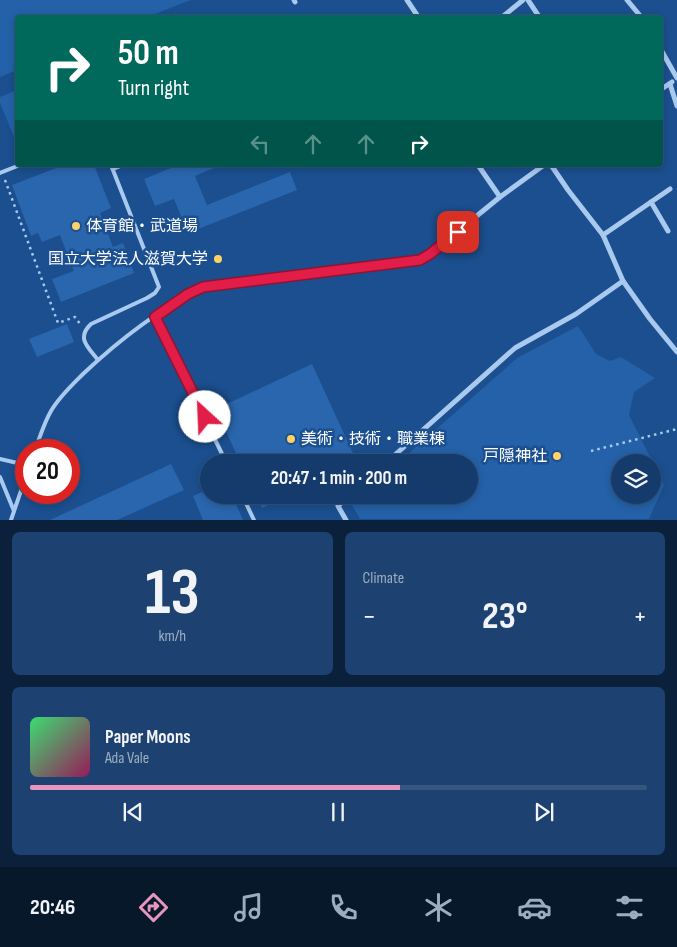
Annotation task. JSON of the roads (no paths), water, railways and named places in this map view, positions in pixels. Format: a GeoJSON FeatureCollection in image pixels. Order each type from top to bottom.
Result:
{"type":"FeatureCollection","features":[{"type":"Feature","properties":{"kind":"street"},"geometry":{"type":"LineString","coordinates":[[407,0],[417,15]]}},
{"type":"Feature","properties":{"kind":"street"},"geometry":{"type":"LineString","coordinates":[[504,15],[523,0]]}},
{"type":"Feature","properties":{"kind":"street"},"geometry":{"type":"LineString","coordinates":[[528,0],[538,15]]}},
{"type":"Feature","properties":{"kind":"street"},"geometry":{"type":"LineString","coordinates":[[627,0],[640,15]]}},
{"type":"Feature","properties":{"kind":"street"},"geometry":{"type":"LineString","coordinates":[[663,53],[677,79],[663,88]]}},
{"type":"Feature","properties":{"kind":"street"},"geometry":{"type":"LineString","coordinates":[[670,84],[677,106]]}},
{"type":"Feature","properties":{"kind":"street"},"geometry":{"type":"LineString","coordinates":[[479,167],[500,197]]}},
{"type":"Feature","properties":{"kind":"street"},"geometry":{"type":"LineString","coordinates":[[430,254],[500,197],[541,167]]}},
{"type":"Feature","properties":{"kind":"street"},"geometry":{"type":"LineString","coordinates":[[553,167],[568,190],[603,235],[623,281],[650,319],[677,352]]}},
{"type":"Feature","properties":{"kind":"street"},"geometry":{"type":"LineString","coordinates":[[603,235],[670,189]]}},
{"type":"Feature","properties":{"kind":"street"},"geometry":{"type":"LineString","coordinates":[[651,202],[668,231]]}},
{"type":"Feature","properties":{"kind":"street"},"geometry":{"type":"LineString","coordinates":[[395,454],[515,348],[576,314],[623,281]]}},
{"type":"Feature","properties":{"kind":"street"},"geometry":{"type":"LineString","coordinates":[[340,504],[338,506],[346,520]]}},
{"type":"Feature","properties":{"kind":"lane"},"geometry":{"type":"LineString","coordinates":[[1,173],[15,167]]}},
{"type":"Feature","properties":{"kind":"lane"},"geometry":{"type":"LineString","coordinates":[[98,360],[84,340],[85,331],[92,324],[147,298],[159,287],[112,167]]}},
{"type":"Feature","properties":{"kind":"lane"},"geometry":{"type":"LineString","coordinates":[[40,439],[50,411],[62,395],[123,339],[188,294],[203,287],[420,260],[430,254]]}},
{"type":"Feature","properties":{"kind":"lane"},"geometry":{"type":"LineString","coordinates":[[155,317],[222,454]]}},
{"type":"Feature","properties":{"kind":"lane"},"geometry":{"type":"LineString","coordinates":[[0,459],[15,462]]}},
{"type":"Feature","properties":{"kind":"lane"},"geometry":{"type":"LineString","coordinates":[[0,477],[14,511]]}},
{"type":"Feature","properties":{"kind":"lane"},"geometry":{"type":"LineString","coordinates":[[11,520],[16,504]]}},
{"type":"Feature","properties":{"kind":"lane"},"geometry":{"type":"LineString","coordinates":[[246,504],[254,520]]}},
{"type":"Feature","properties":{"kind":"place","name":"体育館・武道場"},"geometry":{"type":"Point","coordinates":[76,226]}},
{"type":"Feature","properties":{"kind":"place","name":"国立大学法人滋賀大学"},"geometry":{"type":"Point","coordinates":[218,259]}},
{"type":"Feature","properties":{"kind":"place","name":"美術・技術・職業棟"},"geometry":{"type":"Point","coordinates":[291,439]}},
{"type":"Feature","properties":{"kind":"place","name":"戸隠神社"},"geometry":{"type":"Point","coordinates":[557,456]}}]}
